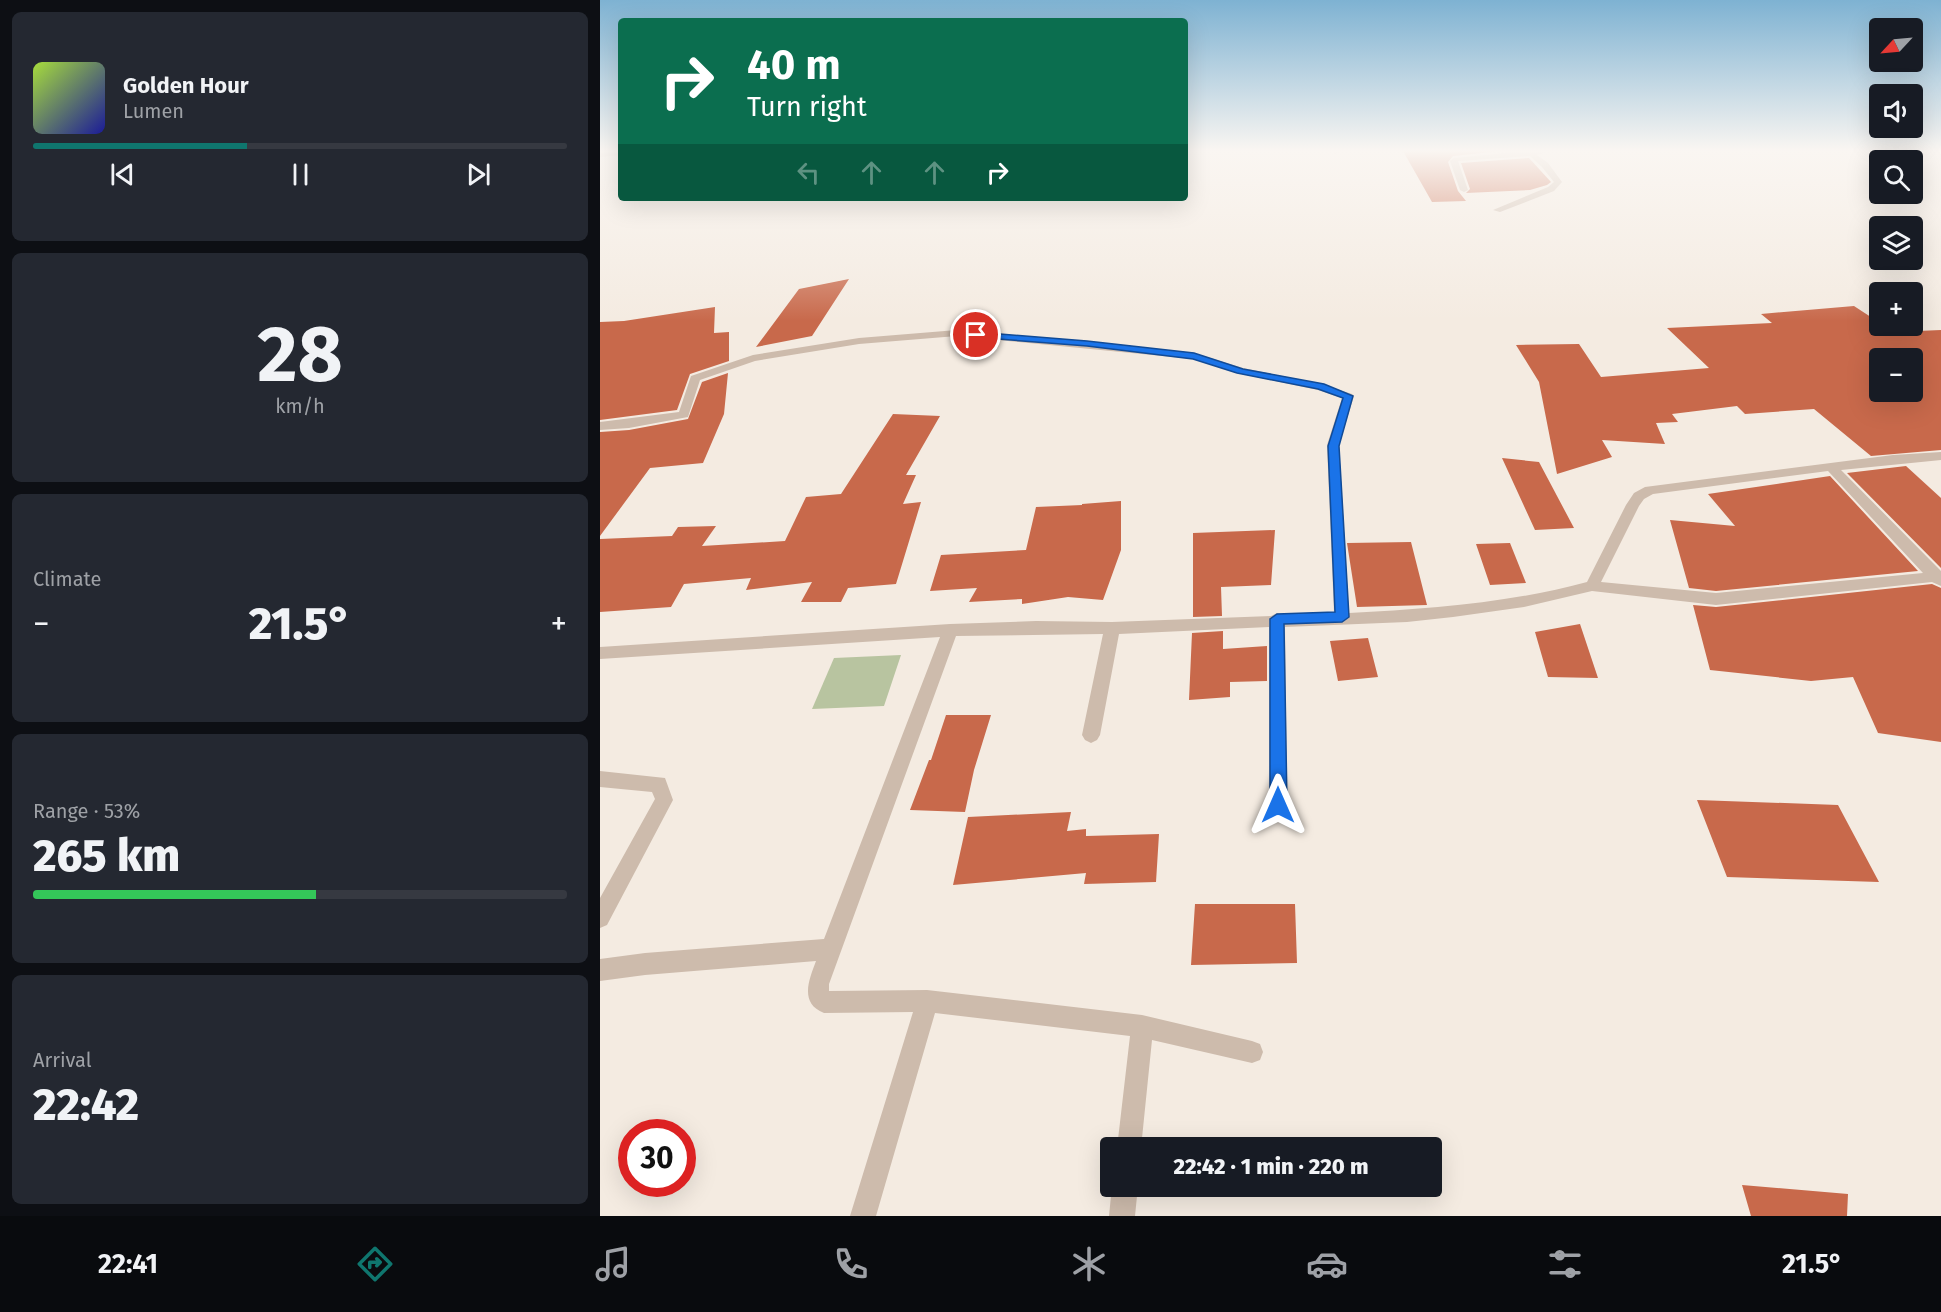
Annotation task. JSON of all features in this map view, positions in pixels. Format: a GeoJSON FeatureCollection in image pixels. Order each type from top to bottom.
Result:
{"type":"FeatureCollection","features":[{"type":"Feature","properties":{"kind":"street"},"geometry":{"type":"LineString","coordinates":[[1497,210],[1503,208]]}},
{"type":"Feature","properties":{"kind":"street"},"geometry":{"type":"LineString","coordinates":[[600,426],[684,415],[695,378],[753,358],[860,341],[957,333],[1194,356],[1241,371],[1321,387],[1348,396],[1333,446],[1342,617]]}},
{"type":"Feature","properties":{"kind":"street"},"geometry":{"type":"LineString","coordinates":[[1592,586],[1639,496],[1650,490],[1893,459],[1941,456]]}},
{"type":"Feature","properties":{"kind":"street"},"geometry":{"type":"LineString","coordinates":[[1832,468],[1939,578]]}},
{"type":"Feature","properties":{"kind":"street"},"geometry":{"type":"LineString","coordinates":[[600,653],[768,640],[950,630],[1035,627],[1112,628],[1277,619],[1407,616],[1553,596],[1592,586],[1716,599],[1939,578]]}},
{"type":"Feature","properties":{"kind":"street"},"geometry":{"type":"LineString","coordinates":[[1277,619],[1278,805]]}},
{"type":"Feature","properties":{"kind":"street"},"geometry":{"type":"LineString","coordinates":[[1090,735],[1112,628]]}},
{"type":"Feature","properties":{"kind":"street"},"geometry":{"type":"LineString","coordinates":[[950,630],[818,984],[818,994],[825,1002],[927,1001],[1142,1026],[1252,1052]]}},
{"type":"Feature","properties":{"kind":"street"},"geometry":{"type":"LineString","coordinates":[[600,779],[659,783],[664,800],[600,918]]}},
{"type":"Feature","properties":{"kind":"street"},"geometry":{"type":"LineString","coordinates":[[600,970],[645,964],[831,949]]}},
{"type":"Feature","properties":{"kind":"street"},"geometry":{"type":"LineString","coordinates":[[863,1216],[927,1001]]}},
{"type":"Feature","properties":{"kind":"street"},"geometry":{"type":"LineString","coordinates":[[1130,1137],[1142,1026]]}},
{"type":"Feature","properties":{"kind":"street"},"geometry":{"type":"LineString","coordinates":[[1122,1216],[1124,1197]]}},
{"type":"Feature","properties":{"kind":"green space"},"geometry":{"type":"Polygon","coordinates":[[[901,655],[884,706],[812,709],[834,658],[901,655]]]}},
{"type":"Feature","properties":{"kind":"building"},"geometry":{"type":"Polygon","coordinates":[[[849,279],[812,336],[756,347],[799,289],[849,279]]]}},
{"type":"Feature","properties":{"kind":"building"},"geometry":{"type":"Polygon","coordinates":[[[1854,306],[1869,316],[1869,336],[1923,336],[1923,331],[1941,330],[1941,450],[1871,456],[1814,409],[1745,414],[1737,406],[1672,414],[1678,422],[1656,423],[1665,444],[1602,440],[1612,457],[1557,474],[1539,382],[1516,345],[1579,344],[1601,377],[1709,368],[1667,328],[1772,323],[1761,314],[1854,306]]]}},
{"type":"Feature","properties":{"kind":"building"},"geometry":{"type":"Polygon","coordinates":[[[715,307],[714,333],[729,332],[729,361],[690,374],[677,410],[600,420],[600,322],[624,321],[715,307]]]}},
{"type":"Feature","properties":{"kind":"building"},"geometry":{"type":"Polygon","coordinates":[[[728,373],[724,414],[703,463],[650,468],[600,536],[600,432],[629,430],[688,419],[702,382],[728,373]]]}},
{"type":"Feature","properties":{"kind":"building"},"geometry":{"type":"Polygon","coordinates":[[[893,414],[940,416],[906,475],[916,475],[903,504],[921,502],[896,584],[848,588],[841,602],[801,602],[812,582],[746,590],[751,578],[684,584],[671,607],[600,612],[600,539],[672,536],[678,527],[716,526],[702,546],[785,541],[806,497],[841,494],[893,414]]]}},
{"type":"Feature","properties":{"kind":"building"},"geometry":{"type":"Polygon","coordinates":[[[1502,458],[1539,462],[1574,528],[1535,530],[1502,458]]]}},
{"type":"Feature","properties":{"kind":"building"},"geometry":{"type":"Polygon","coordinates":[[[1906,466],[1941,498],[1941,568],[1847,473],[1906,466]]]}},
{"type":"Feature","properties":{"kind":"building"},"geometry":{"type":"Polygon","coordinates":[[[1830,476],[1918,571],[1716,591],[1689,588],[1670,520],[1735,526],[1708,494],[1830,476]]]}},
{"type":"Feature","properties":{"kind":"building"},"geometry":{"type":"Polygon","coordinates":[[[1121,501],[1121,550],[1103,600],[1068,597],[1022,604],[1022,599],[969,602],[977,588],[930,591],[941,555],[1026,550],[1036,507],[1121,501]]]}},
{"type":"Feature","properties":{"kind":"building"},"geometry":{"type":"Polygon","coordinates":[[[1275,530],[1271,585],[1221,587],[1222,616],[1193,617],[1193,533],[1275,530]]]}},
{"type":"Feature","properties":{"kind":"building"},"geometry":{"type":"Polygon","coordinates":[[[1411,542],[1427,605],[1357,607],[1347,543],[1411,542]]]}},
{"type":"Feature","properties":{"kind":"building"},"geometry":{"type":"Polygon","coordinates":[[[1510,543],[1526,583],[1490,585],[1476,544],[1510,543]]]}},
{"type":"Feature","properties":{"kind":"building"},"geometry":{"type":"Polygon","coordinates":[[[1932,584],[1941,588],[1941,742],[1878,733],[1853,677],[1811,681],[1710,670],[1693,605],[1716,607],[1932,584]]]}},
{"type":"Feature","properties":{"kind":"building"},"geometry":{"type":"Polygon","coordinates":[[[1580,624],[1598,678],[1548,677],[1535,632],[1580,624]]]}},
{"type":"Feature","properties":{"kind":"building"},"geometry":{"type":"Polygon","coordinates":[[[1223,631],[1223,649],[1267,646],[1267,681],[1230,682],[1230,697],[1189,700],[1192,633],[1223,631]]]}},
{"type":"Feature","properties":{"kind":"building"},"geometry":{"type":"Polygon","coordinates":[[[1368,638],[1378,677],[1338,681],[1330,641],[1368,638]]]}},
{"type":"Feature","properties":{"kind":"building"},"geometry":{"type":"Polygon","coordinates":[[[946,715],[991,715],[974,770],[965,812],[910,810],[929,760],[931,760],[946,715]]]}},
{"type":"Feature","properties":{"kind":"building"},"geometry":{"type":"Polygon","coordinates":[[[1697,800],[1838,805],[1879,882],[1727,877],[1697,800]]]}},
{"type":"Feature","properties":{"kind":"building"},"geometry":{"type":"Polygon","coordinates":[[[1071,812],[1067,831],[1086,829],[1086,836],[1159,834],[1156,882],[1084,884],[1086,873],[953,885],[968,817],[1071,812]]]}},
{"type":"Feature","properties":{"kind":"building"},"geometry":{"type":"Polygon","coordinates":[[[1195,904],[1295,904],[1297,963],[1191,965],[1195,904]]]}},
{"type":"Feature","properties":{"kind":"building"},"geometry":{"type":"Polygon","coordinates":[[[1742,1185],[1848,1194],[1847,1216],[1751,1216],[1742,1185]]]}},
{"type":"Feature","properties":{"kind":"route"},"geometry":{"type":"LineString","coordinates":[[976,335],[1194,356],[1241,371],[1321,387],[1348,396],[1333,446],[1342,617],[1277,619],[1278,805]]}}]}
